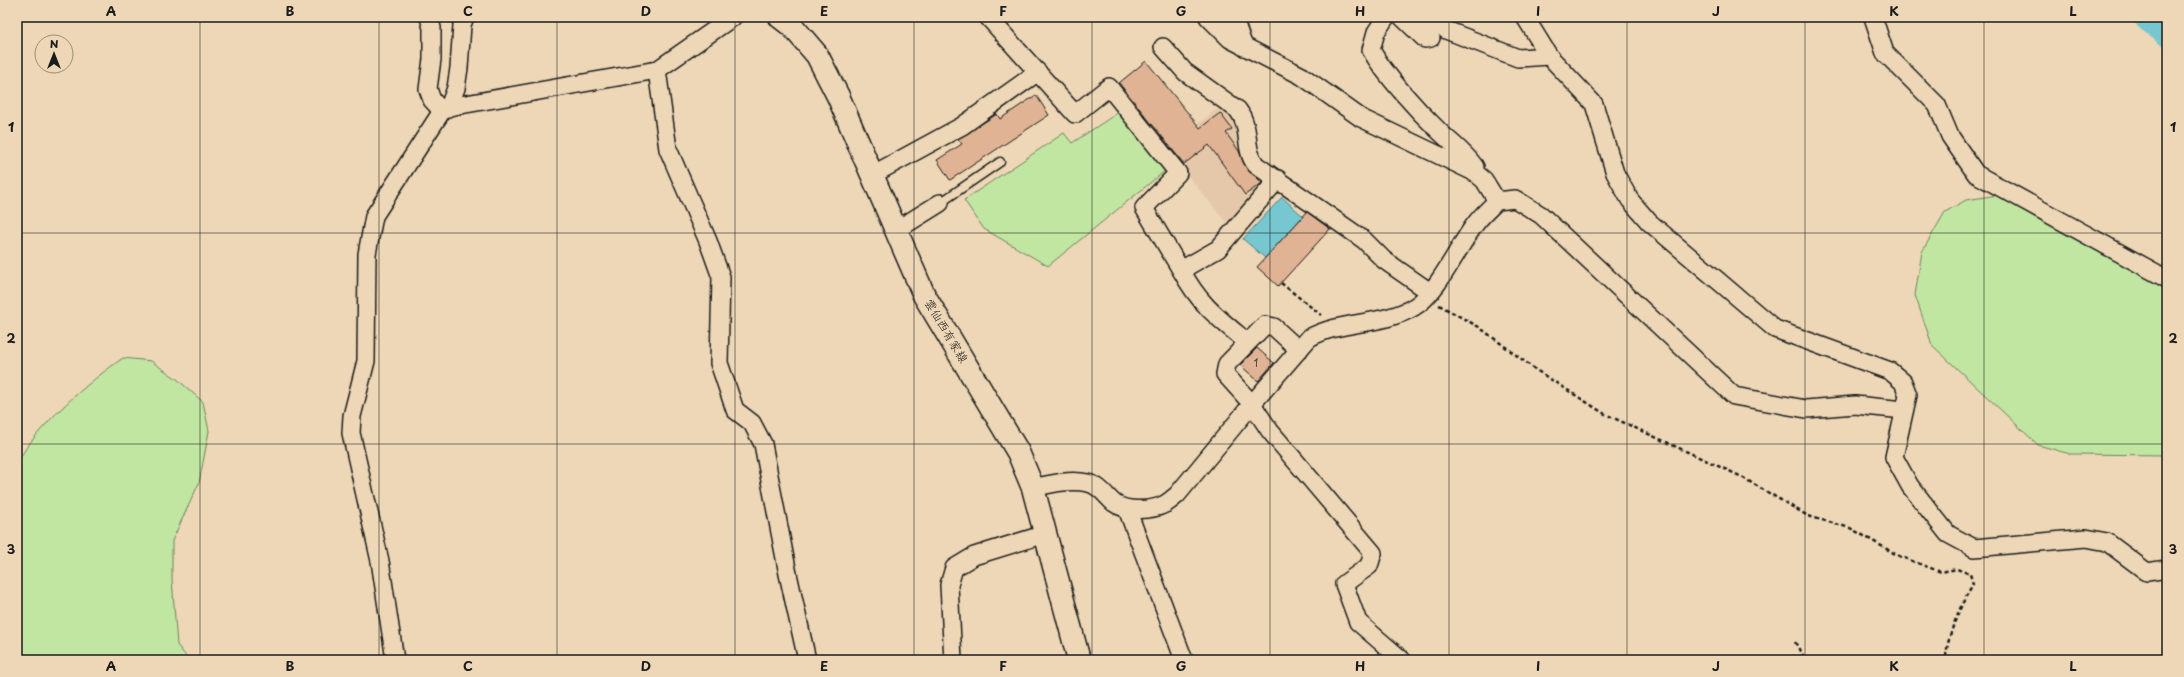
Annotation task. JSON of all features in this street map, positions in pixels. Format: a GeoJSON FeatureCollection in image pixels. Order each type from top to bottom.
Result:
{"type":"FeatureCollection","features":[{"type":"Feature","properties":{"kind":"main road","name":"雲仙西有家線"},"geometry":{"type":"LineString","coordinates":[[780,17],[793,28],[817,55],[838,96],[895,231],[924,294],[1018,452],[1033,488],[1079,660]]}},
{"type":"Feature","properties":{"kind":"street"},"geometry":{"type":"LineString","coordinates":[[429,17],[432,28],[432,59],[428,89],[432,100],[446,109],[657,70],[733,17]]}},
{"type":"Feature","properties":{"kind":"street"},"geometry":{"type":"LineString","coordinates":[[395,660],[380,561],[369,508],[354,452],[351,433],[352,416],[366,361],[366,254],[374,216],[446,109],[456,88],[462,25],[465,17]]}},
{"type":"Feature","properties":{"kind":"street"},"geometry":{"type":"LineString","coordinates":[[988,17],[1075,114],[1110,87],[1178,173],[1144,208],[1192,291],[1207,309],[1247,342]]}},
{"type":"Feature","properties":{"kind":"street"},"geometry":{"type":"LineString","coordinates":[[1208,17],[1230,39],[1302,76],[1361,118],[1474,172],[1484,180],[1497,201]]}},
{"type":"Feature","properties":{"kind":"street"},"geometry":{"type":"LineString","coordinates":[[1228,17],[1237,27],[1244,47]]}},
{"type":"Feature","properties":{"kind":"street"},"geometry":{"type":"LineString","coordinates":[[1386,17],[1376,32],[1371,50],[1379,64],[1438,130],[1465,152],[1475,167],[1474,172]]}},
{"type":"Feature","properties":{"kind":"street"},"geometry":{"type":"LineString","coordinates":[[1402,17],[1425,39],[1431,38],[1422,17]]}},
{"type":"Feature","properties":{"kind":"street"},"geometry":{"type":"LineString","coordinates":[[1434,17],[1446,30],[1518,58],[1549,56]]}},
{"type":"Feature","properties":{"kind":"street"},"geometry":{"type":"LineString","coordinates":[[1525,17],[1549,56],[1594,104],[1615,173],[1630,200],[1649,222],[1775,329],[1890,371],[1903,382],[1908,395],[1894,457],[1910,486],[1948,534],[1974,548],[2086,538],[2107,542],[2146,572],[2167,569]]}},
{"type":"Feature","properties":{"kind":"street"},"geometry":{"type":"LineString","coordinates":[[1873,17],[1885,53],[1937,105],[1950,136],[1976,174],[2167,279]]}},
{"type":"Feature","properties":{"kind":"street"},"geometry":{"type":"LineString","coordinates":[[1163,47],[1184,72],[1238,110],[1244,118],[1247,128],[1250,157],[1256,165],[1364,240],[1384,260],[1428,294]]}},
{"type":"Feature","properties":{"kind":"street"},"geometry":{"type":"LineString","coordinates":[[657,70],[668,149],[708,241],[721,277],[720,363],[735,410],[752,423],[763,444],[788,574],[807,660]]}},
{"type":"Feature","properties":{"kind":"street"},"geometry":{"type":"LineString","coordinates":[[872,176],[962,126],[1038,72]]}},
{"type":"Feature","properties":{"kind":"street"},"geometry":{"type":"LineString","coordinates":[[1181,270],[1218,250],[1278,179]]}},
{"type":"Feature","properties":{"kind":"street"},"geometry":{"type":"LineString","coordinates":[[1033,488],[1070,480],[1089,483],[1098,488],[1116,504],[1127,509],[1149,508],[1164,505],[1177,495],[1309,338],[1321,331],[1396,315],[1415,307],[1428,294],[1476,223],[1497,201],[1515,199],[1541,215],[1734,396],[1806,409],[1855,405],[1904,410]]}},
{"type":"Feature","properties":{"kind":"street"},"geometry":{"type":"LineString","coordinates":[[895,231],[940,203]]}},
{"type":"Feature","properties":{"kind":"street"},"geometry":{"type":"LineString","coordinates":[[1299,350],[1270,324],[1261,327],[1226,364],[1225,374],[1252,404],[1270,431],[1373,553],[1369,566],[1344,584],[1358,622],[1402,660]]}},
{"type":"Feature","properties":{"kind":"street"},"geometry":{"type":"LineString","coordinates":[[1127,509],[1184,660]]}},
{"type":"Feature","properties":{"kind":"street"},"geometry":{"type":"LineString","coordinates":[[953,660],[949,585],[954,568],[974,556],[1045,534]]}},
{"type":"Feature","properties":{"kind":"lane"},"geometry":{"type":"LineString","coordinates":[[940,203],[1000,162]]}},
{"type":"Feature","properties":{"kind":"path"},"geometry":{"type":"LineString","coordinates":[[1281,283],[1338,328]]}},
{"type":"Feature","properties":{"kind":"path"},"geometry":{"type":"LineString","coordinates":[[1428,294],[1479,327],[1536,370],[1605,414],[1740,476],[1808,516],[1850,528],[1899,556],[1942,572],[1957,569],[1970,574],[1972,584],[1960,608],[1948,644],[1946,660]]}},
{"type":"Feature","properties":{"kind":"path"},"geometry":{"type":"LineString","coordinates":[[1795,642],[1805,660]]}},
{"type":"Feature","properties":{"kind":"shaded area"},"geometry":{"type":"Polygon","coordinates":[[[1220,107],[1233,114],[1268,186],[1231,228],[1165,148],[1220,107]]]}},
{"type":"Feature","properties":{"kind":"green space"},"geometry":{"type":"Polygon","coordinates":[[[1119,112],[1166,170],[1048,266],[984,229],[964,200],[1064,133],[1072,143],[1119,112]]]}},
{"type":"Feature","properties":{"kind":"green space"},"geometry":{"type":"Polygon","coordinates":[[[1998,195],[2167,277],[2167,455],[2070,454],[2038,445],[1932,345],[1915,295],[1922,252],[1945,212],[1966,200],[1998,195]]]}},
{"type":"Feature","properties":{"kind":"green space"},"geometry":{"type":"Polygon","coordinates":[[[123,358],[151,361],[177,379],[203,402],[209,431],[199,483],[172,541],[172,579],[177,645],[189,660],[17,660],[17,463],[25,449],[49,420],[79,392],[123,358]]]}},
{"type":"Feature","properties":{"kind":"water"},"geometry":{"type":"Polygon","coordinates":[[[1282,197],[1303,216],[1265,258],[1243,239],[1282,197]]]}},
{"type":"Feature","properties":{"kind":"building"},"geometry":{"type":"Polygon","coordinates":[[[1146,61],[1200,128],[1220,113],[1232,129],[1226,133],[1239,151],[1244,164],[1262,183],[1245,195],[1209,145],[1184,164],[1119,83],[1146,61]]]}},
{"type":"Feature","properties":{"kind":"building"},"geometry":{"type":"Polygon","coordinates":[[[1036,95],[1049,115],[950,180],[937,160],[962,144],[958,139],[997,114],[1000,119],[1036,95]]]}},
{"type":"Feature","properties":{"kind":"building"},"geometry":{"type":"Polygon","coordinates":[[[1307,212],[1330,229],[1278,286],[1257,267],[1307,212]]]}},
{"type":"Feature","properties":{"kind":"building"},"geometry":{"type":"Polygon","coordinates":[[[1257,348],[1274,363],[1258,381],[1240,365],[1257,348]]]}},
{"type":"Feature","properties":{"kind":"waterway"},"geometry":{"type":"LineString","coordinates":[[2148,17],[2167,32]]}}]}
